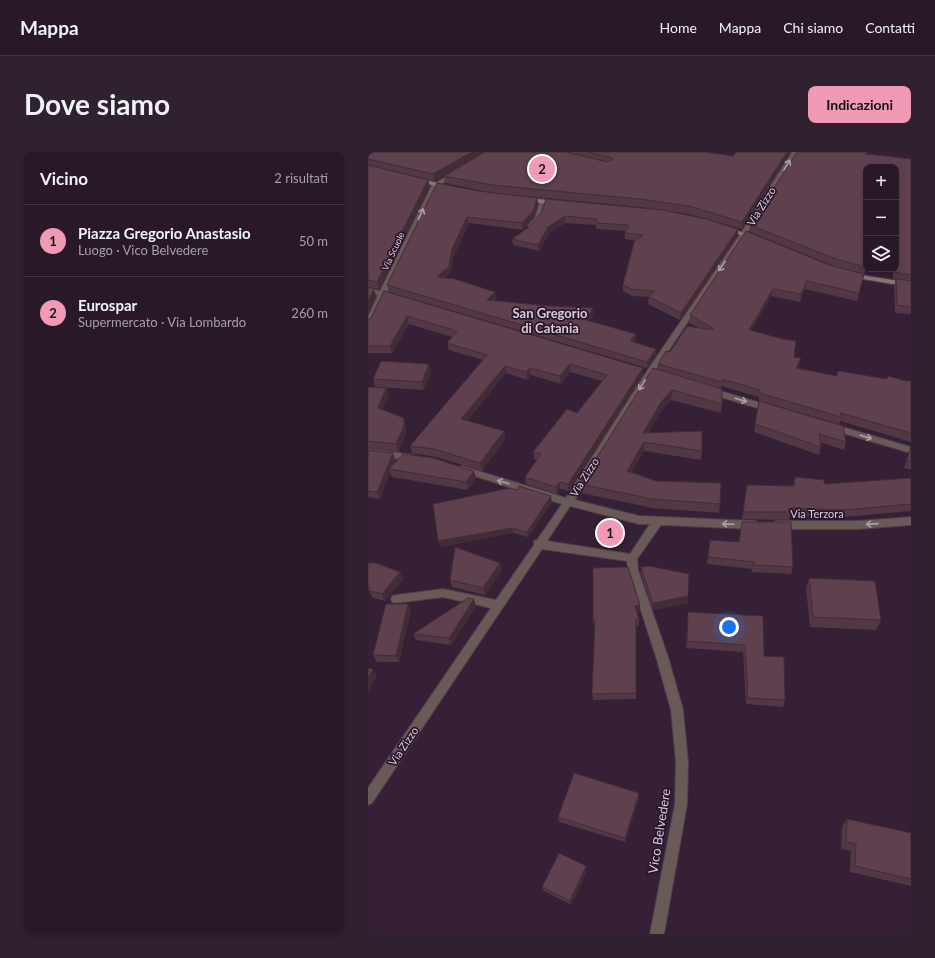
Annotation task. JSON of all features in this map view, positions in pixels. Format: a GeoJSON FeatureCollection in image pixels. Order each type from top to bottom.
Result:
{"type":"FeatureCollection","features":[{"type":"Feature","properties":{"kind":"street","name":"Via Zizzo"},"geometry":{"type":"LineString","coordinates":[[368,799],[538,544],[575,492],[650,373],[744,234],[795,152]]}},
{"type":"Feature","properties":{"kind":"street"},"geometry":{"type":"LineString","coordinates":[[435,185],[460,170]]}},
{"type":"Feature","properties":{"kind":"street"},"geometry":{"type":"LineString","coordinates":[[413,179],[458,189]]}},
{"type":"Feature","properties":{"kind":"street","name":"Via Scuole"},"geometry":{"type":"LineString","coordinates":[[368,325],[435,185]]}},
{"type":"Feature","properties":{"kind":"street"},"geometry":{"type":"LineString","coordinates":[[514,198],[567,204]]}},
{"type":"Feature","properties":{"kind":"street"},"geometry":{"type":"LineString","coordinates":[[527,231],[538,218],[542,202]]}},
{"type":"Feature","properties":{"kind":"street"},"geometry":{"type":"LineString","coordinates":[[716,225],[764,242]]}},
{"type":"Feature","properties":{"kind":"street"},"geometry":{"type":"LineString","coordinates":[[847,274],[911,285]]}},
{"type":"Feature","properties":{"kind":"street"},"geometry":{"type":"LineString","coordinates":[[368,290],[406,301]]}},
{"type":"Feature","properties":{"kind":"street"},"geometry":{"type":"LineString","coordinates":[[702,388],[777,410]]}},
{"type":"Feature","properties":{"kind":"street"},"geometry":{"type":"LineString","coordinates":[[821,424],[911,450]]}},
{"type":"Feature","properties":{"kind":"street"},"geometry":{"type":"LineString","coordinates":[[368,452],[421,459]]}},
{"type":"Feature","properties":{"kind":"street","name":"Via Terzora"},"geometry":{"type":"LineString","coordinates":[[451,465],[567,502],[639,520],[766,525],[859,524],[911,521]]}},
{"type":"Feature","properties":{"kind":"street"},"geometry":{"type":"LineString","coordinates":[[538,544],[632,564],[658,521]]}},
{"type":"Feature","properties":{"kind":"street","name":"Vico Belvedere"},"geometry":{"type":"LineString","coordinates":[[632,564],[663,660],[677,710],[682,762],[681,804],[657,934]]}},
{"type":"Feature","properties":{"kind":"street"},"geometry":{"type":"LineString","coordinates":[[396,599],[444,593],[498,605]]}},
{"type":"Feature","properties":{"kind":"building"},"geometry":{"type":"Polygon","coordinates":[[[368,152],[472,152],[433,174],[368,159],[368,152]]]}},
{"type":"Feature","properties":{"kind":"building"},"geometry":{"type":"Polygon","coordinates":[[[485,152],[566,152],[607,162],[612,160],[612,158],[588,152],[706,152],[733,156],[736,152],[787,152],[742,222],[689,206],[640,199],[492,185],[444,176],[485,152]]]}},
{"type":"Feature","properties":{"kind":"building"},"geometry":{"type":"Polygon","coordinates":[[[797,152],[867,152],[866,154],[911,159],[911,275],[895,272],[899,272],[899,164],[863,164],[863,266],[836,259],[750,225],[797,152]]]}},
{"type":"Feature","properties":{"kind":"building"},"geometry":{"type":"Polygon","coordinates":[[[368,165],[428,180],[377,282],[368,280],[368,165]]]}},
{"type":"Feature","properties":{"kind":"building"},"geometry":{"type":"Polygon","coordinates":[[[437,183],[478,191],[537,198],[533,211],[522,223],[467,217],[452,249],[449,266],[437,277],[455,279],[495,292],[487,300],[549,306],[593,308],[586,320],[636,334],[630,341],[656,349],[647,362],[387,285],[437,183]]]}},
{"type":"Feature","properties":{"kind":"building"},"geometry":{"type":"Polygon","coordinates":[[[546,199],[663,210],[706,219],[738,229],[681,313],[649,297],[654,291],[632,289],[623,285],[634,242],[643,235],[625,233],[629,225],[596,223],[597,219],[565,216],[548,227],[538,245],[512,239],[529,227],[541,213],[546,199]]]}},
{"type":"Feature","properties":{"kind":"building"},"geometry":{"type":"Polygon","coordinates":[[[746,231],[829,265],[864,274],[859,293],[807,281],[801,294],[773,289],[749,330],[796,341],[794,357],[801,358],[796,368],[837,376],[838,371],[887,379],[888,376],[911,381],[911,433],[840,413],[841,417],[760,393],[760,390],[722,379],[722,382],[658,364],[666,351],[670,352],[687,326],[712,330],[713,328],[690,315],[746,231]]]}},
{"type":"Feature","properties":{"kind":"building"},"geometry":{"type":"Polygon","coordinates":[[[896,279],[911,281],[911,307],[897,305],[896,279]]]}},
{"type":"Feature","properties":{"kind":"building"},"geometry":{"type":"Polygon","coordinates":[[[368,287],[374,289],[368,301],[368,287]]]}},
{"type":"Feature","properties":{"kind":"building"},"geometry":{"type":"Polygon","coordinates":[[[384,291],[643,368],[568,484],[559,482],[556,487],[525,477],[541,454],[533,452],[567,409],[577,413],[607,375],[570,364],[560,376],[530,368],[526,372],[505,366],[461,419],[504,431],[480,463],[434,449],[410,446],[487,355],[447,343],[457,331],[407,316],[390,346],[368,346],[368,319],[371,318],[384,291]]]}},
{"type":"Feature","properties":{"kind":"building"},"geometry":{"type":"Polygon","coordinates":[[[381,361],[429,364],[422,382],[373,379],[381,361]]]}},
{"type":"Feature","properties":{"kind":"building"},"geometry":{"type":"Polygon","coordinates":[[[653,368],[722,389],[722,404],[672,390],[661,402],[643,433],[702,431],[702,451],[644,442],[627,471],[656,481],[721,483],[720,504],[652,499],[580,484],[653,368]]]}},
{"type":"Feature","properties":{"kind":"building"},"geometry":{"type":"Polygon","coordinates":[[[368,387],[386,388],[378,408],[404,418],[404,426],[396,444],[368,441],[368,387]]]}},
{"type":"Feature","properties":{"kind":"building"},"geometry":{"type":"Polygon","coordinates":[[[759,401],[843,426],[846,442],[819,434],[821,447],[755,424],[759,401]]]}},
{"type":"Feature","properties":{"kind":"building"},"geometry":{"type":"Polygon","coordinates":[[[911,446],[911,462],[907,460],[911,446]]]}},
{"type":"Feature","properties":{"kind":"building"},"geometry":{"type":"Polygon","coordinates":[[[368,450],[393,453],[377,492],[368,491],[368,450]]]}},
{"type":"Feature","properties":{"kind":"building"},"geometry":{"type":"Polygon","coordinates":[[[403,454],[433,458],[474,471],[466,482],[389,469],[403,454]]]}},
{"type":"Feature","properties":{"kind":"building"},"geometry":{"type":"Polygon","coordinates":[[[795,477],[824,480],[825,484],[911,478],[911,504],[846,510],[790,508],[790,512],[743,512],[747,485],[794,486],[795,477]]]}},
{"type":"Feature","properties":{"kind":"building"},"geometry":{"type":"Polygon","coordinates":[[[519,486],[551,496],[527,532],[512,528],[438,541],[433,504],[510,488],[517,490],[519,486]]]}},
{"type":"Feature","properties":{"kind":"building"},"geometry":{"type":"Polygon","coordinates":[[[742,522],[791,522],[793,567],[753,565],[755,562],[708,557],[710,540],[739,542],[742,522]]]}},
{"type":"Feature","properties":{"kind":"building"},"geometry":{"type":"Polygon","coordinates":[[[455,547],[500,563],[483,588],[450,580],[455,547]]]}},
{"type":"Feature","properties":{"kind":"building"},"geometry":{"type":"Polygon","coordinates":[[[368,563],[376,563],[400,572],[382,594],[369,591],[368,563]]]}},
{"type":"Feature","properties":{"kind":"building"},"geometry":{"type":"Polygon","coordinates":[[[649,566],[689,574],[688,596],[653,603],[641,567],[649,566]]]}},
{"type":"Feature","properties":{"kind":"building"},"geometry":{"type":"Polygon","coordinates":[[[628,567],[640,605],[635,606],[639,619],[636,619],[636,693],[592,694],[595,620],[593,620],[593,568],[628,567]]]}},
{"type":"Feature","properties":{"kind":"building"},"geometry":{"type":"Polygon","coordinates":[[[809,578],[875,581],[881,620],[813,617],[809,578]]]}},
{"type":"Feature","properties":{"kind":"building"},"geometry":{"type":"Polygon","coordinates":[[[468,598],[474,599],[449,638],[413,634],[468,598]]]}},
{"type":"Feature","properties":{"kind":"building"},"geometry":{"type":"Polygon","coordinates":[[[386,604],[408,604],[396,656],[373,655],[386,604]]]}},
{"type":"Feature","properties":{"kind":"building"},"geometry":{"type":"Polygon","coordinates":[[[688,612],[763,616],[764,656],[784,657],[785,700],[748,698],[745,645],[687,641],[688,612]]]}},
{"type":"Feature","properties":{"kind":"building"},"geometry":{"type":"Polygon","coordinates":[[[368,668],[373,669],[368,679],[368,668]]]}},
{"type":"Feature","properties":{"kind":"building"},"geometry":{"type":"Polygon","coordinates":[[[574,773],[639,793],[625,838],[558,817],[574,773]]]}},
{"type":"Feature","properties":{"kind":"building"},"geometry":{"type":"Polygon","coordinates":[[[847,819],[911,833],[911,879],[855,866],[856,844],[846,842],[847,819]]]}},
{"type":"Feature","properties":{"kind":"building"},"geometry":{"type":"Polygon","coordinates":[[[559,853],[586,866],[570,901],[542,887],[559,853]]]}},
{"type":"Feature","properties":{"kind":"place","name":"Eurospar"},"geometry":{"type":"Point","coordinates":[542,169]}},
{"type":"Feature","properties":{"kind":"place","name":"Piazza Gregorio Anastasio"},"geometry":{"type":"Point","coordinates":[610,533]}},
{"type":"Feature","properties":{"kind":"district","name":"San Gregorio di Catania"},"geometry":{"type":"Point","coordinates":[550,320]}}]}
